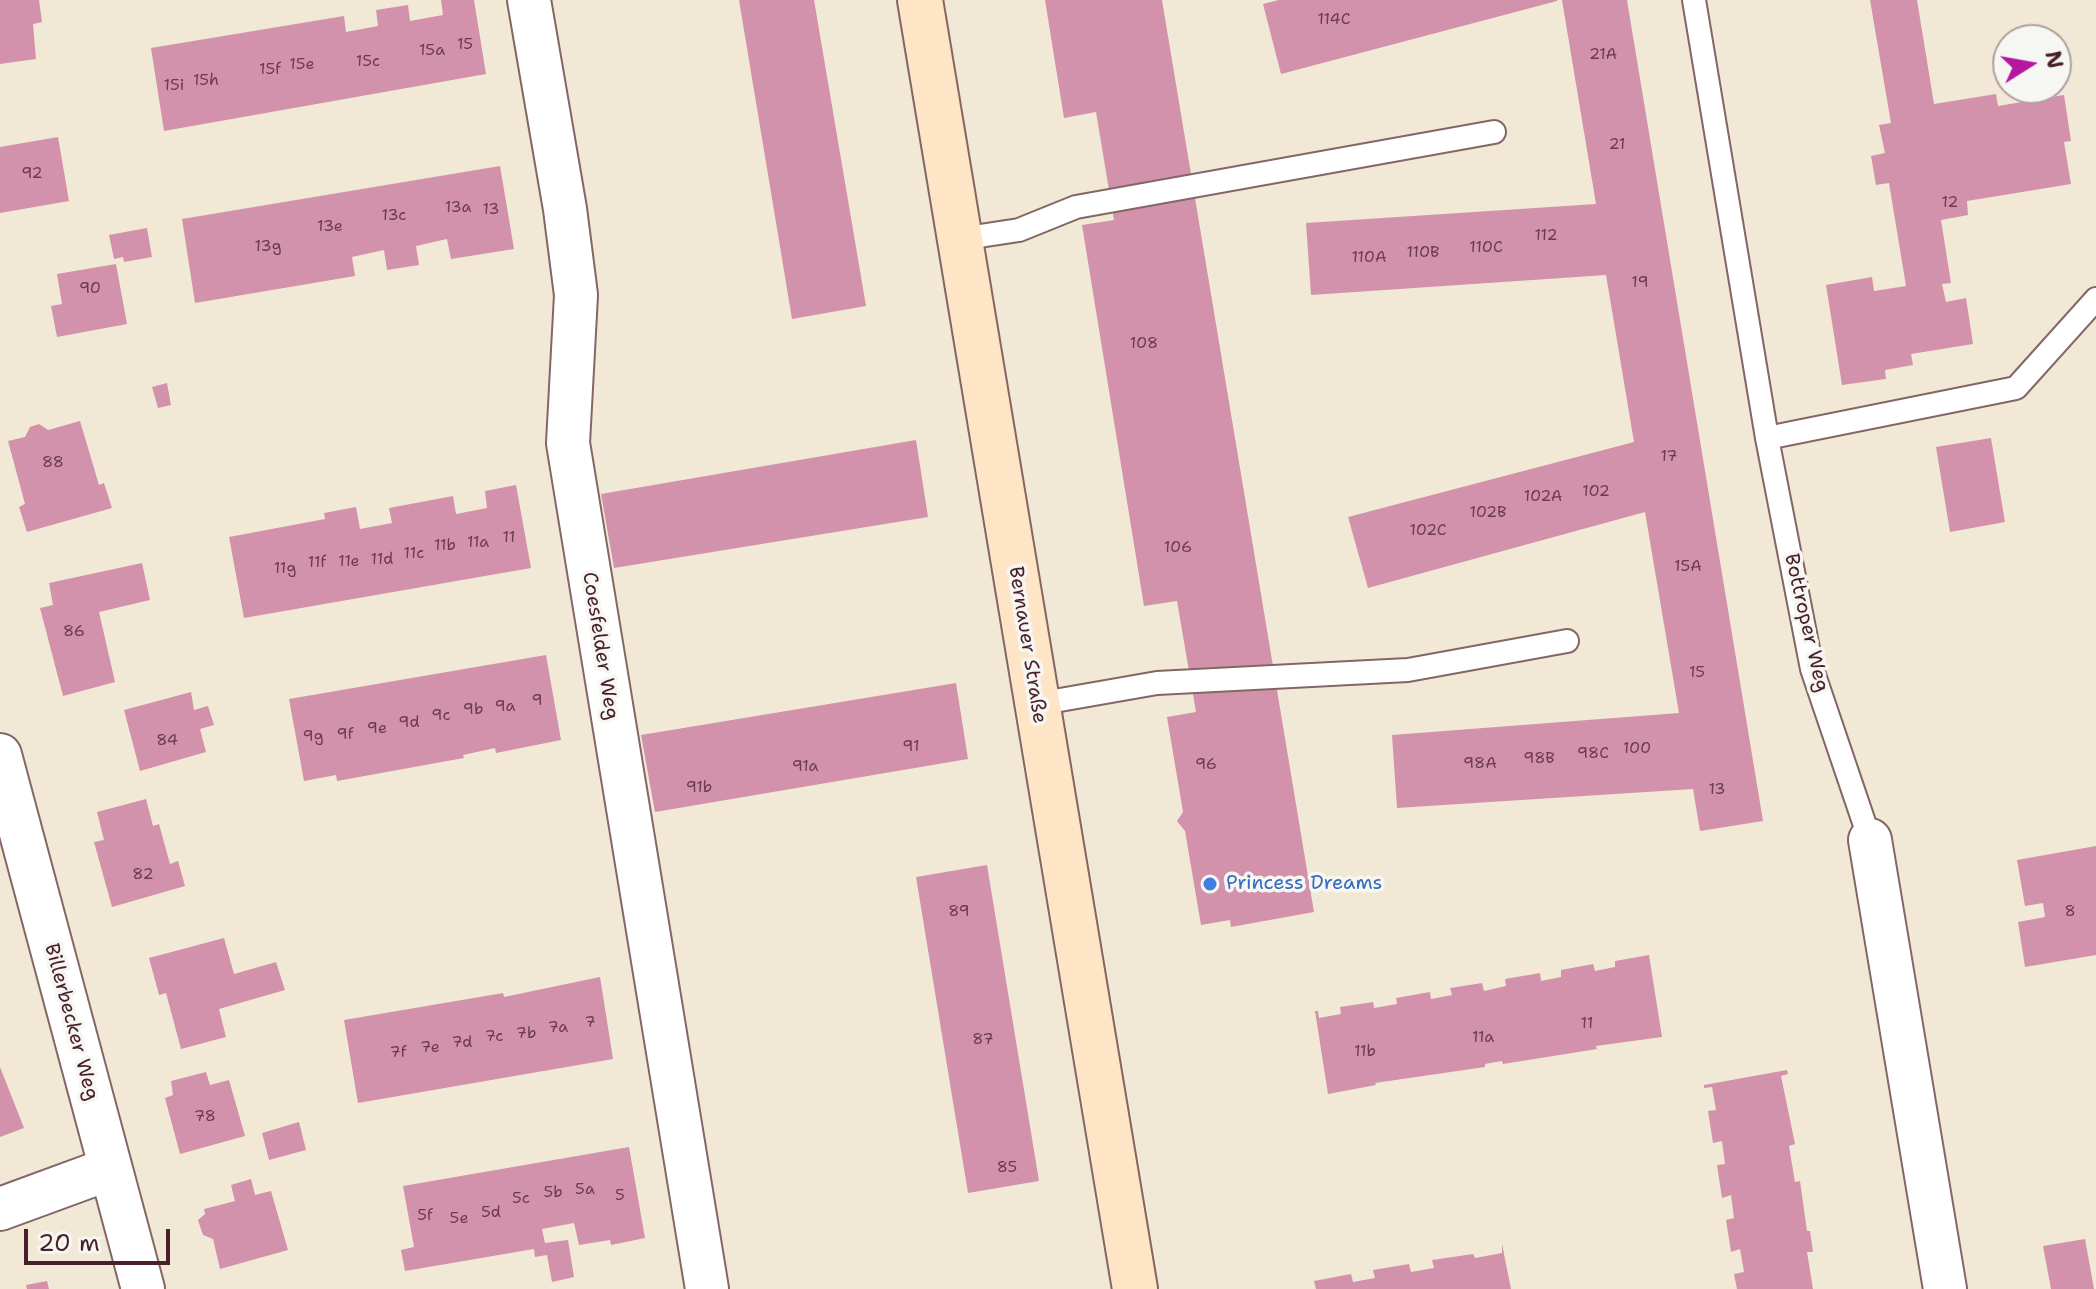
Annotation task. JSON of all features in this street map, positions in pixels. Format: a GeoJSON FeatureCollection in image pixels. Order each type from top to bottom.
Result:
{"type":"FeatureCollection","features":[{"type":"Feature","properties":{"kind":"main road","name":"Bernauer Straße"},"geometry":{"type":"LineString","coordinates":[[920,0],[1135,1289]]}},
{"type":"Feature","properties":{"kind":"street","name":"Coesfelder Weg"},"geometry":{"type":"LineString","coordinates":[[529,0],[576,295],[568,443],[707,1289]]}},
{"type":"Feature","properties":{"kind":"street","name":"Billerbecker Weg"},"geometry":{"type":"LineString","coordinates":[[0,755],[143,1289]]}},
{"type":"Feature","properties":{"kind":"street","name":"Bottroper Weg"},"geometry":{"type":"LineString","coordinates":[[1870,840],[1945,1289]]}},
{"type":"Feature","properties":{"kind":"street"},"geometry":{"type":"LineString","coordinates":[[0,1209],[109,1169]]}},
{"type":"Feature","properties":{"kind":"lane","name":"Bottroper Weg"},"geometry":{"type":"LineString","coordinates":[[1694,0],[1767,438],[1812,669],[1870,840]]}},
{"type":"Feature","properties":{"kind":"lane"},"geometry":{"type":"LineString","coordinates":[[960,239],[1019,230],[1076,207],[1494,132]]}},
{"type":"Feature","properties":{"kind":"lane"},"geometry":{"type":"LineString","coordinates":[[1767,438],[2016,388],[2096,299]]}},
{"type":"Feature","properties":{"kind":"lane"},"geometry":{"type":"LineString","coordinates":[[1037,704],[1157,683],[1408,670],[1567,641]]}},
{"type":"Feature","properties":{"kind":"building"},"geometry":{"type":"Polygon","coordinates":[[[0,0],[39,0],[42,22],[33,24],[36,59],[0,64],[0,0]]]}},
{"type":"Feature","properties":{"kind":"building"},"geometry":{"type":"Polygon","coordinates":[[[441,0],[474,0],[486,74],[164,131],[151,48],[344,16],[346,32],[378,26],[376,10],[408,5],[410,21],[443,15],[441,0]]]}},
{"type":"Feature","properties":{"kind":"building"},"geometry":{"type":"Polygon","coordinates":[[[739,0],[814,0],[866,306],[792,319],[739,0]]]}},
{"type":"Feature","properties":{"kind":"building"},"geometry":{"type":"Polygon","coordinates":[[[1045,0],[1162,0],[1314,912],[1231,927],[1230,920],[1201,925],[1185,831],[1177,821],[1183,812],[1167,717],[1196,712],[1177,601],[1144,606],[1082,225],[1114,220],[1096,112],[1064,118],[1045,0]]]}},
{"type":"Feature","properties":{"kind":"building"},"geometry":{"type":"Polygon","coordinates":[[[1279,0],[1557,1],[1281,74],[1263,4],[1279,0]]]}},
{"type":"Feature","properties":{"kind":"building"},"geometry":{"type":"Polygon","coordinates":[[[1562,0],[1627,0],[1763,821],[1700,831],[1693,789],[1397,808],[1392,735],[1679,713],[1645,512],[1368,588],[1348,517],[1634,442],[1606,275],[1311,295],[1306,223],[1596,204],[1562,0]]]}},
{"type":"Feature","properties":{"kind":"building"},"geometry":{"type":"Polygon","coordinates":[[[1870,0],[1917,0],[1934,104],[1992,95],[1992,104],[1998,106],[2065,104],[2071,141],[2064,142],[2071,184],[1967,201],[1968,215],[1941,220],[1951,283],[1942,284],[1946,302],[1966,298],[1973,344],[1911,354],[1913,365],[1885,370],[1886,379],[1842,385],[1826,285],[1872,277],[1874,291],[1906,286],[1889,183],[1876,185],[1871,156],[1885,153],[1879,125],[1891,123],[1870,0]]]}},
{"type":"Feature","properties":{"kind":"building"},"geometry":{"type":"Polygon","coordinates":[[[58,137],[69,201],[0,213],[0,147],[58,137]]]}},
{"type":"Feature","properties":{"kind":"building"},"geometry":{"type":"Polygon","coordinates":[[[500,166],[514,249],[451,259],[447,239],[416,246],[419,265],[387,270],[384,250],[352,257],[355,276],[195,303],[182,219],[500,166]]]}},
{"type":"Feature","properties":{"kind":"building"},"geometry":{"type":"Polygon","coordinates":[[[147,228],[152,257],[124,262],[123,257],[114,259],[109,235],[147,228]]]}},
{"type":"Feature","properties":{"kind":"building"},"geometry":{"type":"Polygon","coordinates":[[[116,264],[127,324],[57,337],[51,306],[62,304],[57,274],[116,264]]]}},
{"type":"Feature","properties":{"kind":"building"},"geometry":{"type":"Polygon","coordinates":[[[167,383],[171,405],[158,408],[152,387],[167,383]]]}},
{"type":"Feature","properties":{"kind":"building"},"geometry":{"type":"Polygon","coordinates":[[[80,421],[99,485],[104,483],[112,508],[27,532],[19,507],[25,504],[8,441],[25,437],[30,427],[39,424],[48,430],[80,421]]]}},
{"type":"Feature","properties":{"kind":"building"},"geometry":{"type":"Polygon","coordinates":[[[1991,438],[2005,522],[1950,532],[1936,447],[1991,438]]]}},
{"type":"Feature","properties":{"kind":"building"},"geometry":{"type":"Polygon","coordinates":[[[916,440],[928,517],[614,568],[601,494],[916,440]]]}},
{"type":"Feature","properties":{"kind":"building"},"geometry":{"type":"Polygon","coordinates":[[[516,485],[531,568],[244,618],[229,537],[325,519],[324,513],[356,507],[360,529],[392,523],[389,508],[453,496],[456,514],[487,508],[485,491],[516,485]]]}},
{"type":"Feature","properties":{"kind":"building"},"geometry":{"type":"Polygon","coordinates":[[[142,563],[150,600],[99,612],[115,682],[63,696],[40,608],[53,605],[49,583],[142,563]]]}},
{"type":"Feature","properties":{"kind":"building"},"geometry":{"type":"Polygon","coordinates":[[[546,655],[561,740],[496,753],[495,748],[463,755],[464,758],[337,781],[336,775],[304,781],[289,699],[546,655]]]}},
{"type":"Feature","properties":{"kind":"building"},"geometry":{"type":"Polygon","coordinates":[[[956,683],[968,759],[655,812],[641,735],[956,683]]]}},
{"type":"Feature","properties":{"kind":"building"},"geometry":{"type":"Polygon","coordinates":[[[191,692],[194,710],[208,706],[214,725],[200,729],[206,752],[140,771],[124,710],[191,692]]]}},
{"type":"Feature","properties":{"kind":"building"},"geometry":{"type":"Polygon","coordinates":[[[146,799],[153,826],[159,824],[170,864],[178,861],[185,886],[112,907],[94,842],[104,840],[97,812],[146,799]]]}},
{"type":"Feature","properties":{"kind":"building"},"geometry":{"type":"Polygon","coordinates":[[[2096,846],[2096,955],[2025,967],[2018,922],[2045,917],[2043,903],[2025,906],[2017,860],[2096,846]]]}},
{"type":"Feature","properties":{"kind":"building"},"geometry":{"type":"Polygon","coordinates":[[[987,865],[1039,1181],[968,1193],[916,877],[987,865]]]}},
{"type":"Feature","properties":{"kind":"building"},"geometry":{"type":"Polygon","coordinates":[[[224,938],[234,974],[276,962],[285,990],[219,1009],[226,1037],[181,1049],[166,993],[159,995],[149,958],[224,938]]]}},
{"type":"Feature","properties":{"kind":"building"},"geometry":{"type":"Polygon","coordinates":[[[1649,955],[1662,1037],[1503,1064],[1502,1061],[1485,1064],[1485,1067],[1375,1083],[1328,1094],[1315,1011],[1318,1011],[1319,1018],[1341,1014],[1340,1007],[1373,1002],[1374,1008],[1397,1004],[1396,998],[1430,992],[1431,999],[1452,995],[1450,988],[1482,983],[1484,991],[1506,986],[1505,979],[1540,973],[1541,981],[1561,977],[1561,970],[1593,964],[1595,971],[1615,967],[1615,961],[1649,955]]]}},
{"type":"Feature","properties":{"kind":"building"},"geometry":{"type":"Polygon","coordinates":[[[600,977],[613,1059],[358,1103],[344,1020],[503,993],[504,997],[600,977]]]}},
{"type":"Feature","properties":{"kind":"building"},"geometry":{"type":"Polygon","coordinates":[[[0,1067],[24,1128],[0,1137],[0,1067]]]}},
{"type":"Feature","properties":{"kind":"building"},"geometry":{"type":"Polygon","coordinates":[[[1787,1070],[1788,1074],[1781,1076],[1795,1144],[1789,1146],[1795,1182],[1800,1181],[1807,1231],[1810,1231],[1813,1252],[1807,1252],[1813,1289],[1737,1289],[1734,1274],[1744,1272],[1740,1249],[1731,1252],[1726,1220],[1734,1218],[1731,1195],[1722,1198],[1717,1165],[1725,1164],[1722,1141],[1713,1143],[1708,1111],[1716,1110],[1712,1087],[1704,1088],[1704,1085],[1787,1070]]]}},
{"type":"Feature","properties":{"kind":"building"},"geometry":{"type":"Polygon","coordinates":[[[206,1072],[210,1085],[229,1080],[245,1136],[180,1154],[165,1098],[173,1095],[171,1081],[206,1072]]]}},
{"type":"Feature","properties":{"kind":"building"},"geometry":{"type":"Polygon","coordinates":[[[299,1122],[306,1150],[269,1160],[262,1133],[299,1122]]]}},
{"type":"Feature","properties":{"kind":"building"},"geometry":{"type":"Polygon","coordinates":[[[629,1147],[645,1238],[611,1245],[610,1240],[579,1245],[574,1223],[542,1229],[545,1243],[568,1240],[574,1277],[552,1282],[547,1255],[535,1257],[534,1249],[405,1271],[401,1250],[414,1247],[403,1186],[629,1147]]]}},
{"type":"Feature","properties":{"kind":"building"},"geometry":{"type":"Polygon","coordinates":[[[251,1179],[255,1195],[271,1191],[288,1250],[220,1269],[213,1239],[203,1235],[198,1220],[205,1214],[204,1209],[235,1201],[231,1185],[251,1179]]]}},
{"type":"Feature","properties":{"kind":"building"},"geometry":{"type":"Polygon","coordinates":[[[2085,1239],[2094,1289],[2051,1289],[2043,1246],[2085,1239]]]}},
{"type":"Feature","properties":{"kind":"building"},"geometry":{"type":"Polygon","coordinates":[[[1502,1244],[1511,1289],[1316,1289],[1314,1281],[1351,1274],[1353,1282],[1375,1278],[1373,1270],[1409,1264],[1411,1272],[1434,1268],[1432,1260],[1502,1253],[1502,1244]]]}},
{"type":"Feature","properties":{"kind":"building"},"geometry":{"type":"Polygon","coordinates":[[[47,1281],[49,1289],[27,1289],[26,1285],[47,1281]]]}},
{"type":"Feature","properties":{"kind":"place","name":"Princess Dreams"},"geometry":{"type":"Point","coordinates":[1210,884]}}]}
